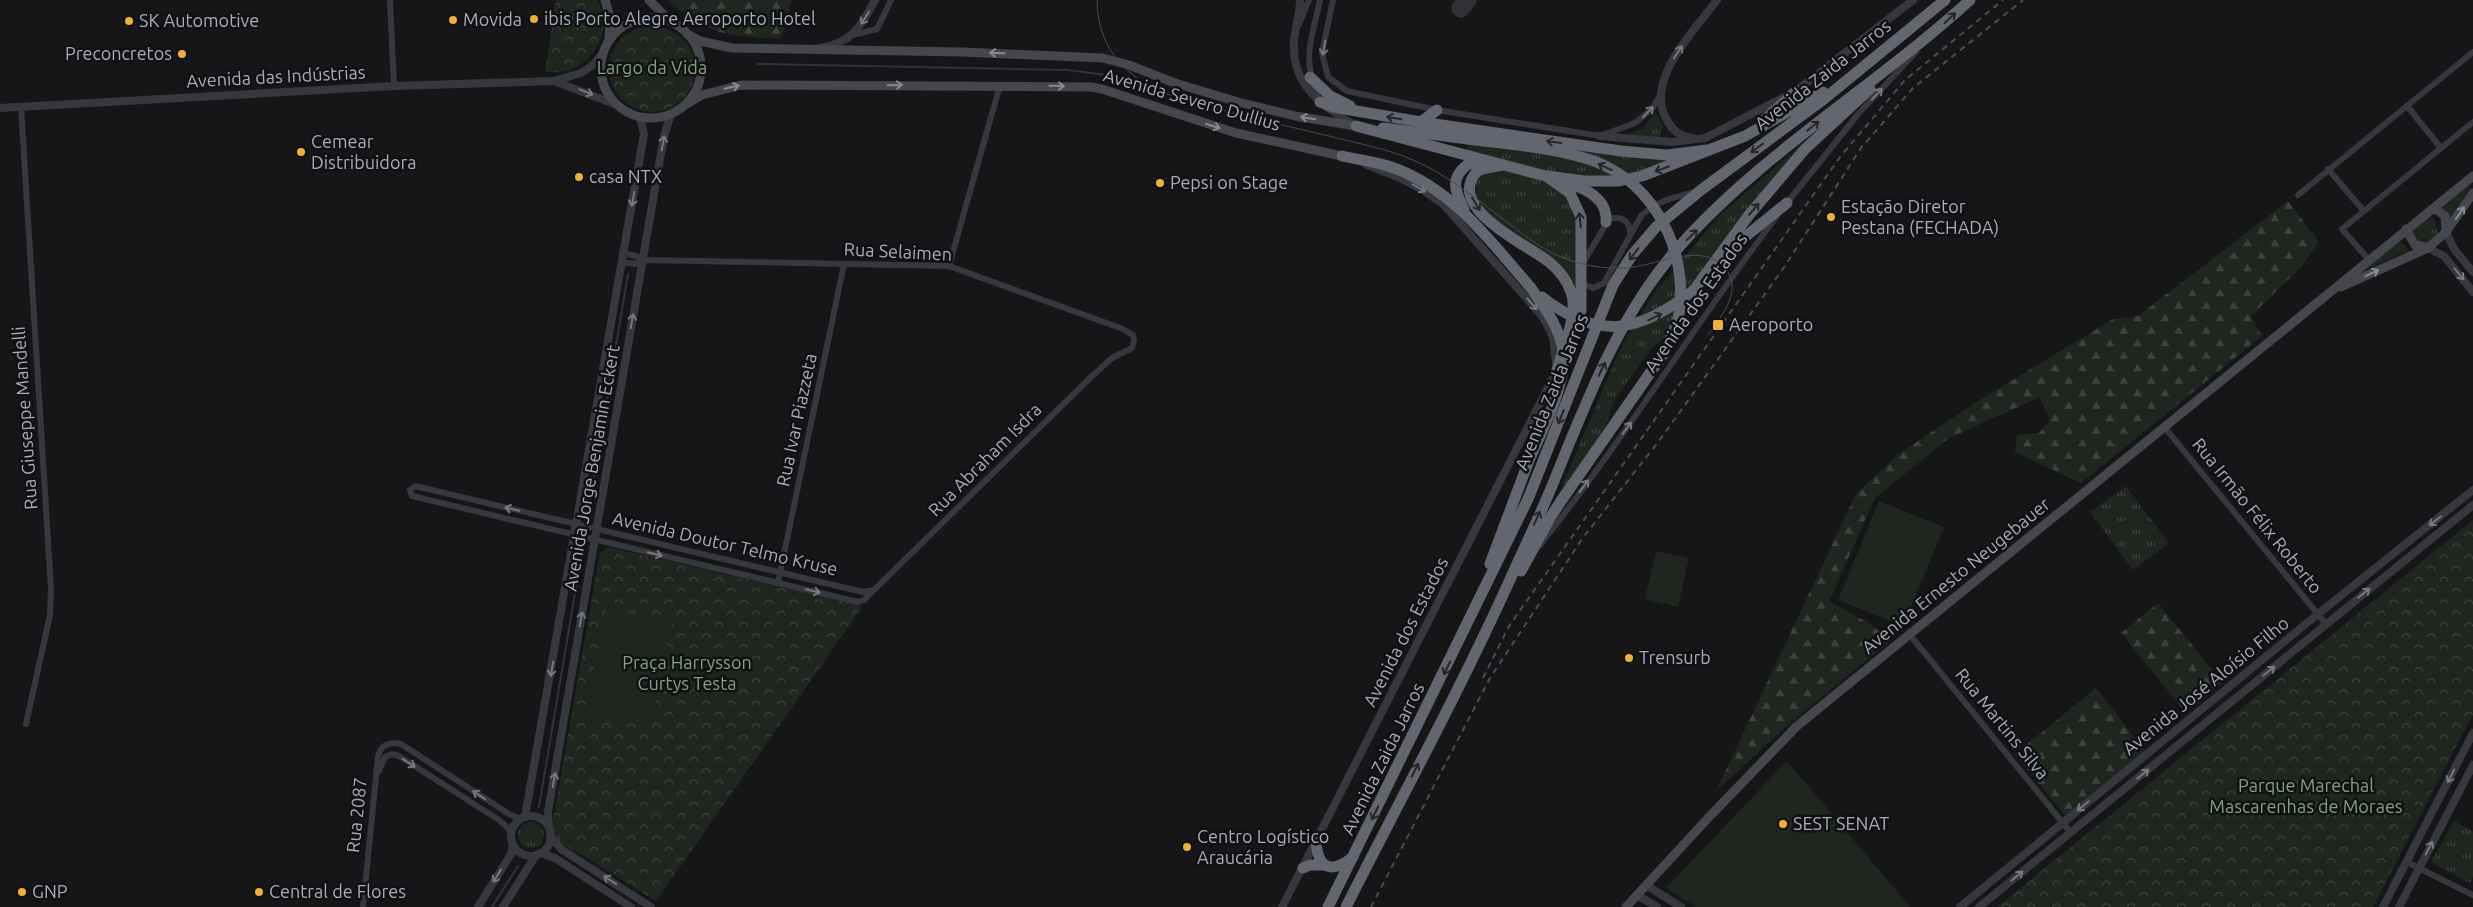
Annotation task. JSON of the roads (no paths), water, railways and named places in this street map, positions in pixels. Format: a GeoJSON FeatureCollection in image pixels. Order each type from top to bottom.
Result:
{"type":"FeatureCollection","features":[{"type":"Feature","properties":{"kind":"highway","name":"Avenida Zaida Jarros"},"geometry":{"type":"LineString","coordinates":[[1328,907],[1469,624],[1528,500],[1613,285],[1632,255],[1656,227],[1701,190],[1824,100],[1945,0]]}},
{"type":"Feature","properties":{"kind":"highway","name":"Avenida Zaida Jarros"},"geometry":{"type":"LineString","coordinates":[[1346,907],[1482,642],[1610,350],[1644,294],[1678,249],[1727,200],[1839,105],[1930,36],[1970,0]]}},
{"type":"Feature","properties":{"kind":"highway"},"geometry":{"type":"LineString","coordinates":[[1531,288],[1569,316],[1599,326],[1628,326],[1655,318],[1694,290],[1749,215],[1805,149],[1930,36]]}},
{"type":"Feature","properties":{"kind":"highway"},"geometry":{"type":"LineString","coordinates":[[1310,77],[1330,96],[1368,114]]}},
{"type":"Feature","properties":{"kind":"highway"},"geometry":{"type":"LineString","coordinates":[[1547,176],[1584,181],[1619,181],[1667,168],[1706,150],[1745,136],[1851,77]]}},
{"type":"Feature","properties":{"kind":"highway"},"geometry":{"type":"LineString","coordinates":[[1745,136],[1796,91]]}},
{"type":"Feature","properties":{"kind":"highway"},"geometry":{"type":"LineString","coordinates":[[1320,102],[1333,107],[1368,114],[1630,152],[1667,155],[1706,150]]}},
{"type":"Feature","properties":{"kind":"highway"},"geometry":{"type":"LineString","coordinates":[[1421,122],[1436,110]]}},
{"type":"Feature","properties":{"kind":"highway"},"geometry":{"type":"LineString","coordinates":[[1356,126],[1408,129],[1582,157],[1614,171],[1636,187],[1656,208],[1673,240],[1679,272],[1680,307],[1675,328],[1664,353],[1550,518],[1482,642]]}},
{"type":"Feature","properties":{"kind":"highway"},"geometry":{"type":"LineString","coordinates":[[1356,126],[1506,164],[1587,190],[1596,195],[1606,214],[1606,222]]}},
{"type":"Feature","properties":{"kind":"highway"},"geometry":{"type":"LineString","coordinates":[[1342,156],[1394,168],[1417,178],[1438,190],[1465,212],[1531,288],[1547,311],[1560,339],[1563,366],[1556,394],[1528,463],[1469,624]]}},
{"type":"Feature","properties":{"kind":"highway"},"geometry":{"type":"LineString","coordinates":[[1465,212],[1454,189],[1457,176],[1463,167],[1474,162],[1506,164]]}},
{"type":"Feature","properties":{"kind":"highway"},"geometry":{"type":"LineString","coordinates":[[1506,164],[1480,170],[1474,174],[1469,188],[1470,195],[1480,211],[1497,229],[1548,262],[1564,276],[1571,292],[1574,309],[1557,370]]}},
{"type":"Feature","properties":{"kind":"highway"},"geometry":{"type":"LineString","coordinates":[[1547,176],[1570,193],[1581,217],[1580,273],[1582,309],[1572,343],[1557,370]]}},
{"type":"Feature","properties":{"kind":"highway"},"geometry":{"type":"LineString","coordinates":[[1717,260],[1787,203]]}},
{"type":"Feature","properties":{"kind":"highway"},"geometry":{"type":"LineString","coordinates":[[1316,844],[1317,852],[1325,865]]}},
{"type":"Feature","properties":{"kind":"highway"},"geometry":{"type":"LineString","coordinates":[[1303,868],[1310,865],[1325,865],[1338,868],[1354,856]]}},
{"type":"Feature","properties":{"kind":"main road"},"geometry":{"type":"LineString","coordinates":[[605,0],[610,17],[610,40]]}},
{"type":"Feature","properties":{"kind":"main road"},"geometry":{"type":"LineString","coordinates":[[649,0],[671,22],[687,34],[699,52],[701,74],[696,90],[687,104],[671,114],[652,119],[640,117],[617,105],[609,97],[602,81],[601,64],[603,53],[610,40],[626,24],[637,20],[654,19],[671,22]]}},
{"type":"Feature","properties":{"kind":"main road","name":"Avenida Severo Dullius"},"geometry":{"type":"LineString","coordinates":[[687,34],[700,41],[732,48],[971,52],[1103,58],[1238,102],[1295,116],[1356,126]]}},
{"type":"Feature","properties":{"kind":"main road","name":"Avenida Severo Dullius"},"geometry":{"type":"LineString","coordinates":[[687,104],[716,90],[741,85],[1000,85],[1102,89],[1236,133],[1342,156]]}},
{"type":"Feature","properties":{"kind":"main road","name":"Avenida Ernesto Neugebauer"},"geometry":{"type":"LineString","coordinates":[[1626,907],[1797,726],[2473,176]]}},
{"type":"Feature","properties":{"kind":"main road","name":"Avenida Ernesto Neugebauer"},"geometry":{"type":"LineString","coordinates":[[2328,294],[2428,248],[2446,232],[2473,193]]}},
{"type":"Feature","properties":{"kind":"main road"},"geometry":{"type":"LineString","coordinates":[[2431,210],[2437,210],[2445,216],[2446,232]]}},
{"type":"Feature","properties":{"kind":"main road"},"geometry":{"type":"LineString","coordinates":[[2406,229],[2415,245],[2428,248]]}},
{"type":"Feature","properties":{"kind":"street"},"geometry":{"type":"LineString","coordinates":[[390,0],[394,86]]}},
{"type":"Feature","properties":{"kind":"street"},"geometry":{"type":"LineString","coordinates":[[853,35],[866,18],[875,0]]}},
{"type":"Feature","properties":{"kind":"street"},"geometry":{"type":"LineString","coordinates":[[799,50],[823,47],[853,35],[877,29],[891,0]]}},
{"type":"Feature","properties":{"kind":"street"},"geometry":{"type":"LineString","coordinates":[[1300,0],[1294,42],[1295,63],[1306,88],[1320,102],[1356,126]]}},
{"type":"Feature","properties":{"kind":"street"},"geometry":{"type":"LineString","coordinates":[[1297,27],[1309,0]]}},
{"type":"Feature","properties":{"kind":"street"},"geometry":{"type":"LineString","coordinates":[[1320,0],[1308,60],[1310,77],[1320,102]]}},
{"type":"Feature","properties":{"kind":"street"},"geometry":{"type":"LineString","coordinates":[[1334,0],[1322,52],[1323,61],[1328,77],[1347,91],[1436,110],[1600,136],[1672,142],[1705,138],[1796,91],[1913,0]]}},
{"type":"Feature","properties":{"kind":"street"},"geometry":{"type":"LineString","coordinates":[[1600,136],[1635,123],[1652,109],[1659,96],[1663,80],[1677,54],[1717,0]]}},
{"type":"Feature","properties":{"kind":"street","name":"Avenida dos Estados"},"geometry":{"type":"LineString","coordinates":[[1523,567],[1598,467],[1738,267],[1787,203],[1859,113],[1930,36]]}},
{"type":"Feature","properties":{"kind":"street"},"geometry":{"type":"LineString","coordinates":[[2298,195],[2473,52]]}},
{"type":"Feature","properties":{"kind":"street","name":"Avenida das Indústrias"},"geometry":{"type":"LineString","coordinates":[[0,108],[394,86],[554,80],[581,73],[593,65],[603,53]]}},
{"type":"Feature","properties":{"kind":"street","name":"Avenida das Indústrias"},"geometry":{"type":"LineString","coordinates":[[554,80],[617,105]]}},
{"type":"Feature","properties":{"kind":"street"},"geometry":{"type":"LineString","coordinates":[[949,266],[1000,85]]}},
{"type":"Feature","properties":{"kind":"street"},"geometry":{"type":"LineString","coordinates":[[1659,96],[1662,112],[1675,131],[1690,138],[1705,138]]}},
{"type":"Feature","properties":{"kind":"street"},"geometry":{"type":"LineString","coordinates":[[2406,106],[2440,148]]}},
{"type":"Feature","properties":{"kind":"street","name":"Rua Giuseppe Mandelli"},"geometry":{"type":"LineString","coordinates":[[21,107],[51,589],[50,615],[26,724]]}},
{"type":"Feature","properties":{"kind":"street","name":"Avenida Jorge Benjamin Eckert"},"geometry":{"type":"LineString","coordinates":[[550,831],[548,812],[664,136],[671,114]]}},
{"type":"Feature","properties":{"kind":"street","name":"Avenida Jorge Benjamin Eckert"},"geometry":{"type":"LineString","coordinates":[[523,818],[577,524],[644,134],[640,117]]}},
{"type":"Feature","properties":{"kind":"street"},"geometry":{"type":"LineString","coordinates":[[2369,260],[2342,229],[2473,122]]}},
{"type":"Feature","properties":{"kind":"street","name":"Avenida Severo Dullius"},"geometry":{"type":"LineString","coordinates":[[1342,156],[1400,178],[1423,190],[1444,206],[1543,317],[1552,337],[1557,370]]}},
{"type":"Feature","properties":{"kind":"street"},"geometry":{"type":"LineString","coordinates":[[2328,169],[2364,211]]}},
{"type":"Feature","properties":{"kind":"street"},"geometry":{"type":"LineString","coordinates":[[1630,235],[1630,227],[1622,218],[1614,218],[1606,222],[1580,273],[1589,287],[1601,285],[1630,235],[1641,216],[1650,208],[1662,200],[1701,190]]}},
{"type":"Feature","properties":{"kind":"street"},"geometry":{"type":"LineString","coordinates":[[2446,232],[2454,249],[2473,272]]}},
{"type":"Feature","properties":{"kind":"street"},"geometry":{"type":"LineString","coordinates":[[2428,248],[2444,256],[2473,292]]}},
{"type":"Feature","properties":{"kind":"street","name":"Rua Selaimen"},"geometry":{"type":"LineString","coordinates":[[623,257],[635,264],[643,260],[949,266],[1122,328],[1132,335],[1134,341]]}},
{"type":"Feature","properties":{"kind":"street","name":"Rua Ivar Piazzeta"},"geometry":{"type":"LineString","coordinates":[[778,583],[844,264]]}},
{"type":"Feature","properties":{"kind":"street","name":"Rua Abraham Isdra"},"geometry":{"type":"LineString","coordinates":[[858,602],[864,600],[1091,377],[1112,358],[1132,348],[1134,341]]}},
{"type":"Feature","properties":{"kind":"street","name":"Avenida dos Estados"},"geometry":{"type":"LineString","coordinates":[[1282,907],[1316,844],[1557,370]]}},
{"type":"Feature","properties":{"kind":"street","name":"Rua Irmão Félix Roberto"},"geometry":{"type":"LineString","coordinates":[[2165,428],[2326,624]]}},
{"type":"Feature","properties":{"kind":"street","name":"Avenida Doutor Telmo Kruse"},"geometry":{"type":"LineString","coordinates":[[858,602],[412,496],[410,490],[415,486],[863,592],[874,590]]}},
{"type":"Feature","properties":{"kind":"street","name":"Avenida José Aloísio Filho"},"geometry":{"type":"LineString","coordinates":[[1960,907],[2318,614],[2473,490]]}},
{"type":"Feature","properties":{"kind":"street","name":"Avenida José Aloísio Filho"},"geometry":{"type":"LineString","coordinates":[[1979,907],[2473,505]]}},
{"type":"Feature","properties":{"kind":"street","name":"Rua Martins Silva"},"geometry":{"type":"LineString","coordinates":[[1910,635],[2071,833]]}},
{"type":"Feature","properties":{"kind":"street"},"geometry":{"type":"LineString","coordinates":[[2383,907],[2473,733]]}},
{"type":"Feature","properties":{"kind":"street","name":"Rua 2087"},"geometry":{"type":"LineString","coordinates":[[363,907],[378,778],[377,767],[381,748],[387,744],[401,744],[509,814],[523,818]]}},
{"type":"Feature","properties":{"kind":"street"},"geometry":{"type":"LineString","coordinates":[[378,778],[385,757],[392,754],[399,756],[500,820],[509,829],[512,841],[523,854],[538,854],[555,858],[631,907]]}},
{"type":"Feature","properties":{"kind":"street"},"geometry":{"type":"LineString","coordinates":[[2399,907],[2473,765]]}},
{"type":"Feature","properties":{"kind":"street"},"geometry":{"type":"LineString","coordinates":[[478,907],[511,854],[513,826],[523,818],[536,817],[550,831],[561,849],[651,907]]}},
{"type":"Feature","properties":{"kind":"street"},"geometry":{"type":"LineString","coordinates":[[503,907],[538,854],[548,845],[550,831]]}},
{"type":"Feature","properties":{"kind":"street"},"geometry":{"type":"LineString","coordinates":[[2407,862],[2473,895]]}},
{"type":"Feature","properties":{"kind":"street"},"geometry":{"type":"LineString","coordinates":[[1646,885],[1682,907]]}},
{"type":"Feature","properties":{"kind":"street"},"geometry":{"type":"LineString","coordinates":[[1637,895],[1657,907]]}},
{"type":"Feature","properties":{"kind":"waterway"},"geometry":{"type":"LineString","coordinates":[[758,64],[1068,70],[1106,75],[1143,88]]}},
{"type":"Feature","properties":{"kind":"waterway"},"geometry":{"type":"LineString","coordinates":[[588,513],[628,274]]}},
{"type":"Feature","properties":{"kind":"waterway"},"geometry":{"type":"LineString","coordinates":[[539,807],[582,551]]}},
{"type":"Feature","properties":{"kind":"waterway"},"geometry":{"type":"LineString","coordinates":[[492,907],[518,866]]}},
{"type":"Feature","properties":{"kind":"tram line"},"geometry":{"type":"LineString","coordinates":[[1097,0],[1098,16],[1102,30],[1114,56],[1135,76],[1161,92],[1225,111],[1374,147],[1413,160],[1451,180],[1537,244],[1560,257],[1576,262],[1596,267],[1624,268],[1688,256],[1712,258],[1722,265],[1729,274],[1732,292],[1725,310],[1708,335]]}},
{"type":"Feature","properties":{"kind":"railway"},"geometry":{"type":"LineString","coordinates":[[1483,678],[1509,626],[1840,157],[1905,80],[2003,0]]}},
{"type":"Feature","properties":{"kind":"railway"},"geometry":{"type":"LineString","coordinates":[[1371,907],[1490,678],[1582,539],[1659,441],[1785,266],[1861,148],[1913,88],[2023,0]]}},
{"type":"Feature","properties":{"kind":"place","name":"ibis Porto Alegre Aeroporto Hotel"},"geometry":{"type":"Point","coordinates":[534,19]}},
{"type":"Feature","properties":{"kind":"place","name":"Movida"},"geometry":{"type":"Point","coordinates":[453,20]}},
{"type":"Feature","properties":{"kind":"place","name":"SK Automotive"},"geometry":{"type":"Point","coordinates":[129,21]}},
{"type":"Feature","properties":{"kind":"place","name":"Preconcretos"},"geometry":{"type":"Point","coordinates":[182,54]}},
{"type":"Feature","properties":{"kind":"place","name":"Cemear Distribuidora"},"geometry":{"type":"Point","coordinates":[301,152]}},
{"type":"Feature","properties":{"kind":"place","name":"casa NTX"},"geometry":{"type":"Point","coordinates":[579,177]}},
{"type":"Feature","properties":{"kind":"place","name":"Pepsi on Stage"},"geometry":{"type":"Point","coordinates":[1160,183]}},
{"type":"Feature","properties":{"kind":"place","name":"Estação Diretor Pestana (FECHADA)"},"geometry":{"type":"Point","coordinates":[1831,217]}},
{"type":"Feature","properties":{"kind":"place","name":"Aeroporto"},"geometry":{"type":"Point","coordinates":[1718,325]}},
{"type":"Feature","properties":{"kind":"place","name":"Trensurb"},"geometry":{"type":"Point","coordinates":[1629,658]}},
{"type":"Feature","properties":{"kind":"place","name":"SEST SENAT"},"geometry":{"type":"Point","coordinates":[1783,824]}},
{"type":"Feature","properties":{"kind":"place","name":"Centro Logístico Araucária"},"geometry":{"type":"Point","coordinates":[1187,847]}},
{"type":"Feature","properties":{"kind":"place","name":"GNP"},"geometry":{"type":"Point","coordinates":[22,892]}},
{"type":"Feature","properties":{"kind":"place","name":"Central de Flores"},"geometry":{"type":"Point","coordinates":[259,892]}},
{"type":"Feature","properties":{"kind":"park label","name":"Largo da Vida"},"geometry":{"type":"Point","coordinates":[652,68]}},
{"type":"Feature","properties":{"kind":"park label","name":"Praça Harrysson Curtys Testa"},"geometry":{"type":"Point","coordinates":[687,673]}},
{"type":"Feature","properties":{"kind":"park label","name":"Parque Marechal Mascarenhas de Moraes"},"geometry":{"type":"Point","coordinates":[2306,796]}}]}
